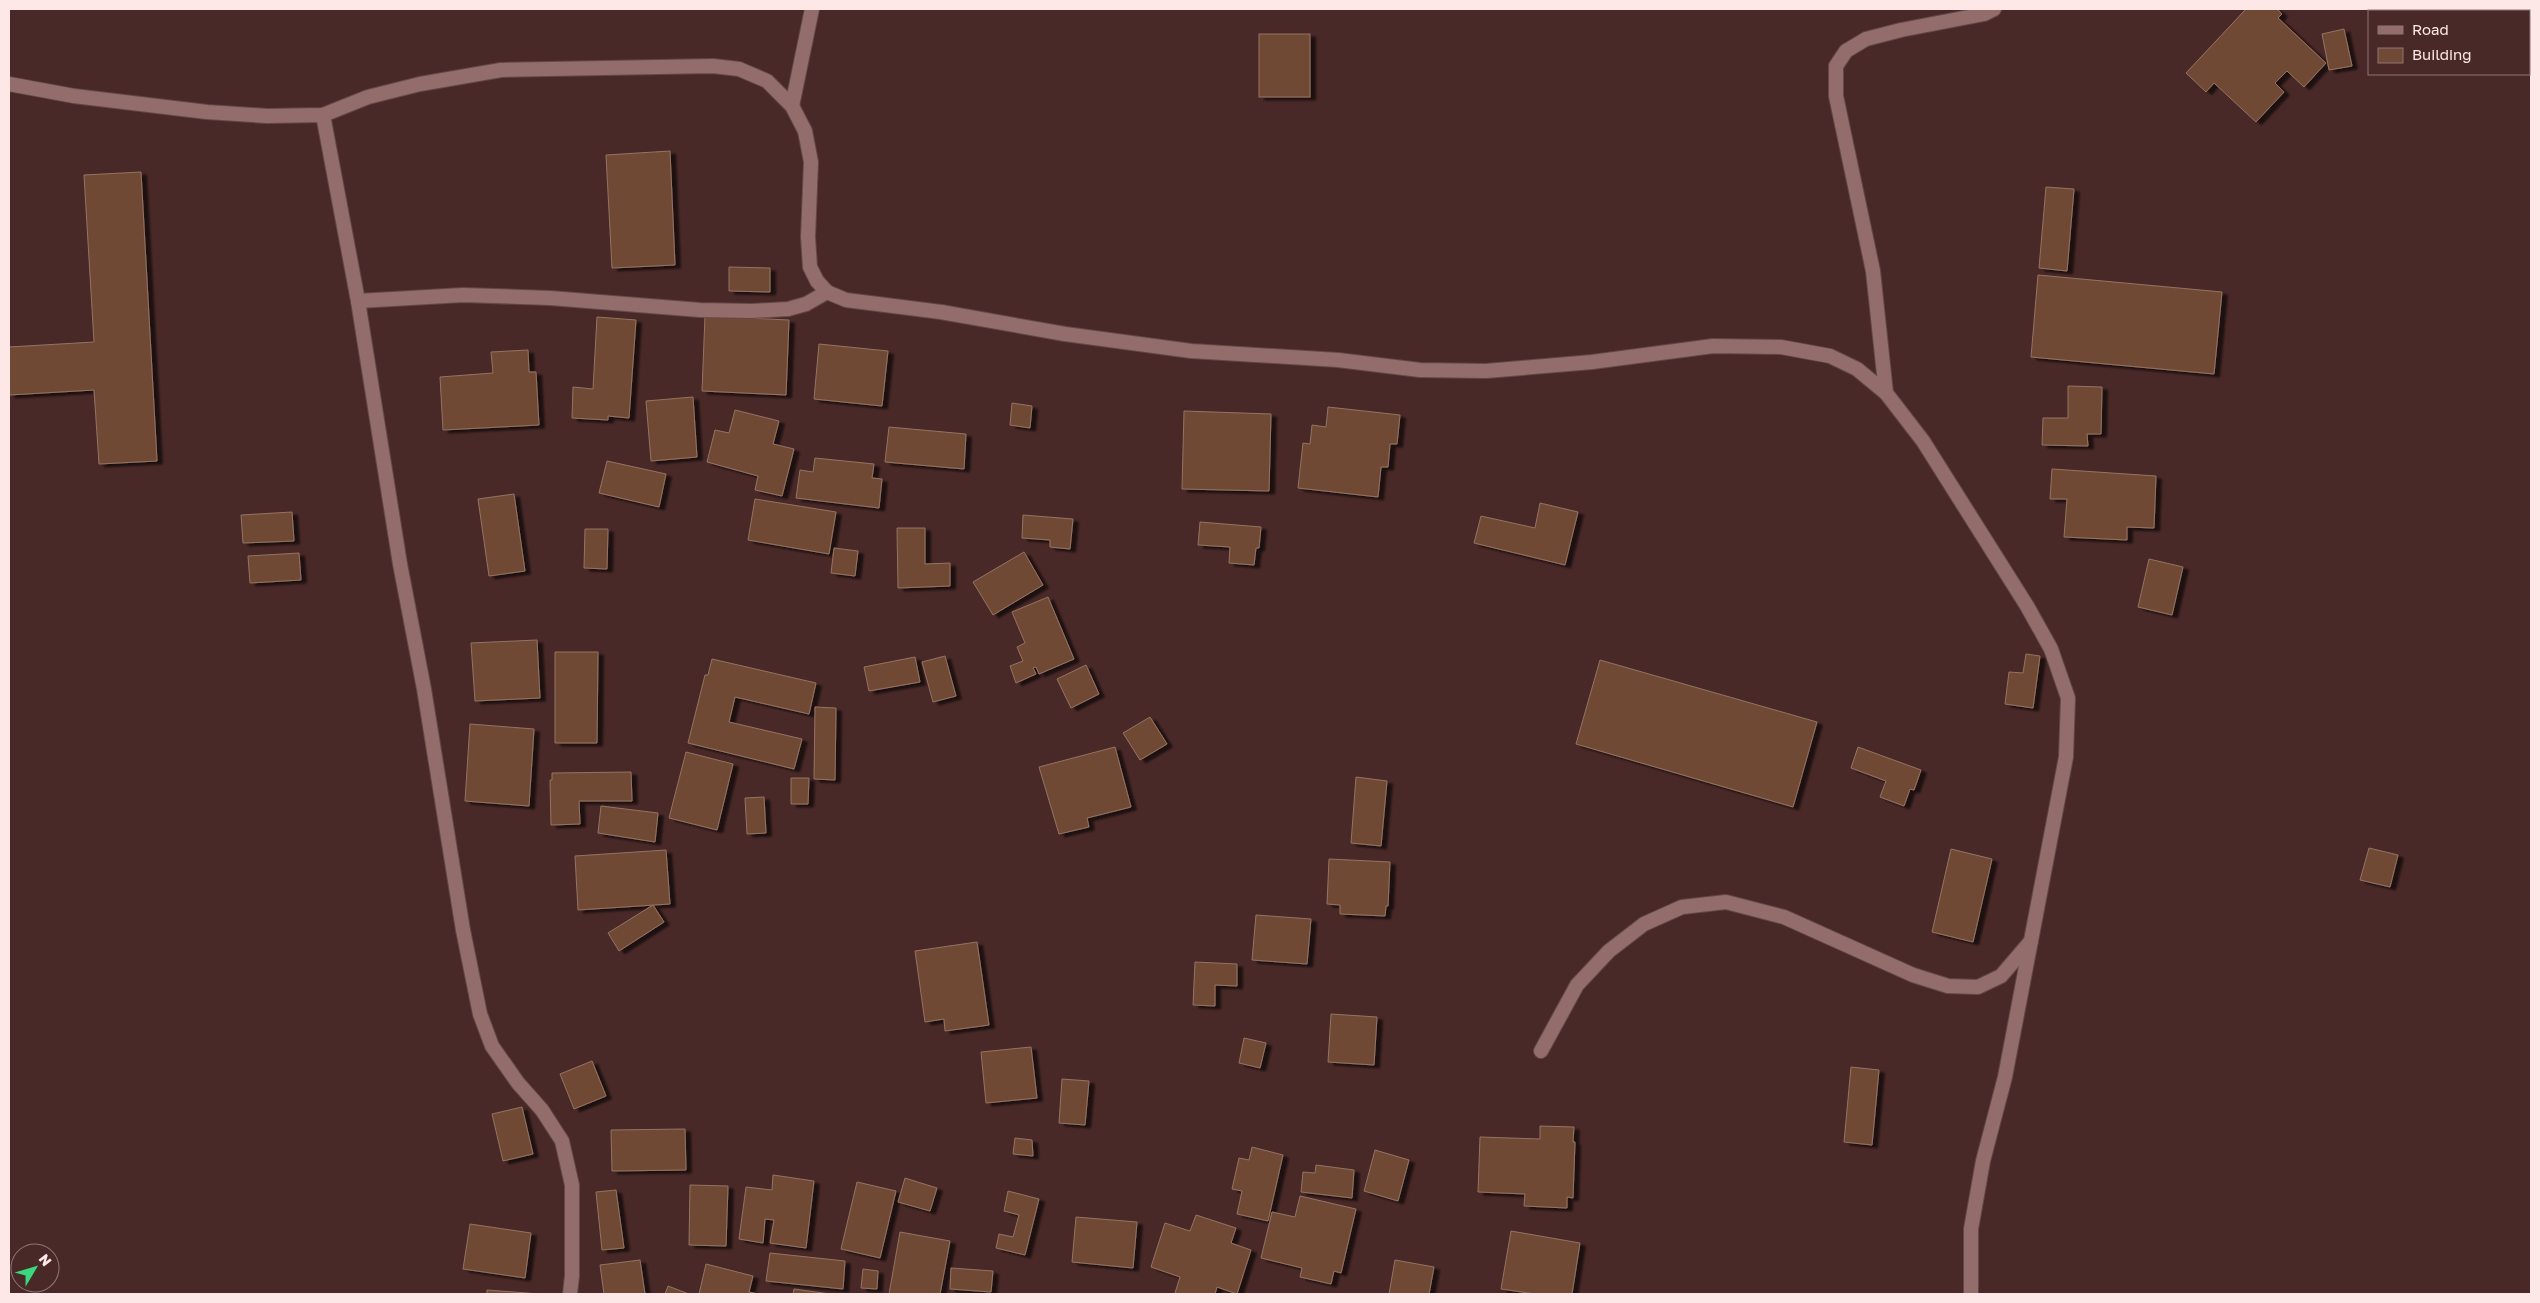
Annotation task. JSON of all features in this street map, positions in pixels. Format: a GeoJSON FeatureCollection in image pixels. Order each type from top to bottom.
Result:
{"type":"FeatureCollection","features":[{"type":"Feature","properties":{"kind":"street"},"geometry":{"type":"LineString","coordinates":[[792,106],[812,9]]}},
{"type":"Feature","properties":{"kind":"street"},"geometry":{"type":"LineString","coordinates":[[1886,393],[1872,271],[1836,96],[1836,66],[1846,51],[1866,40],[1901,30],[1984,14],[1994,9]]}},
{"type":"Feature","properties":{"kind":"street"},"geometry":{"type":"LineString","coordinates":[[9,84],[74,96],[207,112],[267,116],[322,115],[368,97],[420,84],[501,70],[713,66],[739,69],[767,81],[792,106],[805,131],[811,162],[808,258],[817,281],[827,292],[846,300],[941,312],[1065,334],[1182,350],[1338,360],[1420,370],[1486,371],[1592,362],[1713,346],[1781,347],[1830,356],[1857,369],[1886,393],[1923,441],[2027,606],[2051,649],[2068,698],[2066,757],[2005,1077],[1983,1160],[1971,1229],[1971,1294]]}},
{"type":"Feature","properties":{"kind":"street"},"geometry":{"type":"LineString","coordinates":[[322,115],[358,301],[400,564],[424,689],[463,930],[480,1014],[492,1046],[518,1084],[542,1110],[562,1141],[572,1185],[572,1276],[570,1294]]}},
{"type":"Feature","properties":{"kind":"street"},"geometry":{"type":"LineString","coordinates":[[358,301],[464,295],[550,298],[700,310],[752,311],[797,306],[816,300],[827,292]]}},
{"type":"Feature","properties":{"kind":"street"},"geometry":{"type":"LineString","coordinates":[[1541,1051],[1577,985],[1609,951],[1644,924],[1682,907],[1726,902],[1784,917],[1913,975],[1948,986],[1978,988],[2001,976],[2031,940]]}},
{"type":"Feature","properties":{"kind":"building"},"geometry":{"type":"Polygon","coordinates":[[[2246,9],[2277,9],[2282,14],[2278,18],[2326,63],[2304,87],[2287,71],[2275,83],[2284,92],[2256,122],[2214,83],[2206,92],[2186,73],[2246,9]]]}},
{"type":"Feature","properties":{"kind":"building"},"geometry":{"type":"Polygon","coordinates":[[[2344,29],[2352,66],[2329,70],[2322,34],[2344,29]]]}},
{"type":"Feature","properties":{"kind":"building"},"geometry":{"type":"Polygon","coordinates":[[[1259,34],[1310,34],[1310,97],[1259,97],[1259,34]]]}},
{"type":"Feature","properties":{"kind":"building"},"geometry":{"type":"Polygon","coordinates":[[[670,151],[675,265],[612,268],[606,155],[670,151]]]}},
{"type":"Feature","properties":{"kind":"building"},"geometry":{"type":"Polygon","coordinates":[[[141,172],[157,461],[99,464],[94,390],[9,395],[9,347],[94,342],[84,175],[141,172]]]}},
{"type":"Feature","properties":{"kind":"building"},"geometry":{"type":"Polygon","coordinates":[[[2046,187],[2074,189],[2067,271],[2039,268],[2046,187]]]}},
{"type":"Feature","properties":{"kind":"building"},"geometry":{"type":"Polygon","coordinates":[[[729,267],[770,268],[770,292],[729,291],[729,267]]]}},
{"type":"Feature","properties":{"kind":"building"},"geometry":{"type":"Polygon","coordinates":[[[2038,275],[2222,292],[2214,374],[2031,357],[2038,275]]]}},
{"type":"Feature","properties":{"kind":"building"},"geometry":{"type":"Polygon","coordinates":[[[705,316],[789,320],[786,395],[702,391],[705,316]]]}},
{"type":"Feature","properties":{"kind":"building"},"geometry":{"type":"Polygon","coordinates":[[[597,317],[636,320],[629,418],[608,416],[608,420],[572,418],[573,387],[593,389],[597,317]]]}},
{"type":"Feature","properties":{"kind":"building"},"geometry":{"type":"Polygon","coordinates":[[[819,344],[888,351],[882,406],[814,399],[819,344]]]}},
{"type":"Feature","properties":{"kind":"building"},"geometry":{"type":"Polygon","coordinates":[[[528,350],[529,372],[536,372],[539,425],[443,430],[440,377],[493,373],[491,352],[528,350]]]}},
{"type":"Feature","properties":{"kind":"building"},"geometry":{"type":"Polygon","coordinates":[[[2068,386],[2102,387],[2101,434],[2087,434],[2088,446],[2042,445],[2043,418],[2068,418],[2068,386]]]}},
{"type":"Feature","properties":{"kind":"building"},"geometry":{"type":"Polygon","coordinates":[[[693,397],[697,457],[651,461],[646,401],[693,397]]]}},
{"type":"Feature","properties":{"kind":"building"},"geometry":{"type":"Polygon","coordinates":[[[1012,403],[1032,406],[1030,428],[1010,425],[1012,403]]]}},
{"type":"Feature","properties":{"kind":"building"},"geometry":{"type":"Polygon","coordinates":[[[1328,407],[1400,415],[1397,444],[1390,444],[1388,467],[1381,467],[1378,497],[1298,488],[1303,443],[1310,444],[1312,425],[1326,427],[1328,407]]]}},
{"type":"Feature","properties":{"kind":"building"},"geometry":{"type":"Polygon","coordinates":[[[735,410],[779,421],[773,444],[794,449],[782,496],[755,490],[758,476],[707,462],[715,430],[729,433],[735,410]]]}},
{"type":"Feature","properties":{"kind":"building"},"geometry":{"type":"Polygon","coordinates":[[[1184,411],[1271,414],[1269,491],[1182,489],[1184,411]]]}},
{"type":"Feature","properties":{"kind":"building"},"geometry":{"type":"Polygon","coordinates":[[[889,427],[966,434],[964,469],[885,462],[889,427]]]}},
{"type":"Feature","properties":{"kind":"building"},"geometry":{"type":"Polygon","coordinates":[[[815,458],[874,464],[872,478],[882,479],[879,508],[796,498],[800,470],[813,472],[815,458]]]}},
{"type":"Feature","properties":{"kind":"building"},"geometry":{"type":"Polygon","coordinates":[[[607,461],[666,474],[659,507],[599,493],[607,461]]]}},
{"type":"Feature","properties":{"kind":"building"},"geometry":{"type":"Polygon","coordinates":[[[2052,469],[2156,476],[2154,528],[2127,527],[2127,540],[2064,537],[2067,499],[2050,499],[2052,469]]]}},
{"type":"Feature","properties":{"kind":"building"},"geometry":{"type":"Polygon","coordinates":[[[514,494],[525,571],[489,576],[478,499],[514,494]]]}},
{"type":"Feature","properties":{"kind":"building"},"geometry":{"type":"Polygon","coordinates":[[[755,499],[836,512],[829,554],[748,540],[755,499]]]}},
{"type":"Feature","properties":{"kind":"building"},"geometry":{"type":"Polygon","coordinates":[[[1540,503],[1578,512],[1565,565],[1474,543],[1481,516],[1535,528],[1540,503]]]}},
{"type":"Feature","properties":{"kind":"building"},"geometry":{"type":"Polygon","coordinates":[[[292,512],[294,541],[243,543],[241,515],[292,512]]]}},
{"type":"Feature","properties":{"kind":"building"},"geometry":{"type":"Polygon","coordinates":[[[1023,515],[1073,519],[1070,549],[1050,547],[1050,540],[1022,538],[1023,515]]]}},
{"type":"Feature","properties":{"kind":"building"},"geometry":{"type":"Polygon","coordinates":[[[1200,522],[1261,527],[1259,548],[1256,548],[1254,565],[1229,563],[1230,547],[1198,545],[1200,522]]]}},
{"type":"Feature","properties":{"kind":"building"},"geometry":{"type":"Polygon","coordinates":[[[897,528],[925,528],[925,564],[950,563],[950,586],[898,588],[897,528]]]}},
{"type":"Feature","properties":{"kind":"building"},"geometry":{"type":"Polygon","coordinates":[[[585,529],[608,529],[607,569],[584,568],[585,529]]]}},
{"type":"Feature","properties":{"kind":"building"},"geometry":{"type":"Polygon","coordinates":[[[834,548],[858,551],[855,576],[831,573],[834,548]]]}},
{"type":"Feature","properties":{"kind":"building"},"geometry":{"type":"Polygon","coordinates":[[[1024,552],[1043,585],[993,615],[973,582],[1024,552]]]}},
{"type":"Feature","properties":{"kind":"building"},"geometry":{"type":"Polygon","coordinates":[[[299,553],[301,580],[250,583],[248,556],[299,553]]]}},
{"type":"Feature","properties":{"kind":"building"},"geometry":{"type":"Polygon","coordinates":[[[2149,559],[2183,567],[2172,615],[2138,607],[2149,559]]]}},
{"type":"Feature","properties":{"kind":"building"},"geometry":{"type":"Polygon","coordinates":[[[1048,597],[1074,659],[1039,674],[1036,667],[1033,668],[1036,674],[1016,683],[1010,666],[1023,661],[1017,647],[1025,643],[1012,612],[1048,597]]]}},
{"type":"Feature","properties":{"kind":"building"},"geometry":{"type":"Polygon","coordinates":[[[537,640],[540,698],[475,701],[471,643],[537,640]]]}},
{"type":"Feature","properties":{"kind":"building"},"geometry":{"type":"Polygon","coordinates":[[[555,652],[598,652],[597,743],[555,743],[555,652]]]}},
{"type":"Feature","properties":{"kind":"building"},"geometry":{"type":"Polygon","coordinates":[[[2026,654],[2040,656],[2033,708],[2005,704],[2009,672],[2023,673],[2026,654]]]}},
{"type":"Feature","properties":{"kind":"building"},"geometry":{"type":"Polygon","coordinates":[[[945,656],[956,696],[933,702],[922,662],[945,656]]]}},
{"type":"Feature","properties":{"kind":"building"},"geometry":{"type":"Polygon","coordinates":[[[915,657],[920,682],[869,691],[864,667],[915,657]]]}},
{"type":"Feature","properties":{"kind":"building"},"geometry":{"type":"Polygon","coordinates":[[[712,659],[816,683],[809,714],[735,697],[729,722],[802,739],[794,769],[688,743],[705,675],[708,675],[712,659]]]}},
{"type":"Feature","properties":{"kind":"building"},"geometry":{"type":"Polygon","coordinates":[[[1600,660],[1817,722],[1793,807],[1576,744],[1600,660]]]}},
{"type":"Feature","properties":{"kind":"building"},"geometry":{"type":"Polygon","coordinates":[[[1086,665],[1099,694],[1071,708],[1057,679],[1086,665]]]}},
{"type":"Feature","properties":{"kind":"building"},"geometry":{"type":"Polygon","coordinates":[[[815,707],[836,708],[835,780],[814,779],[815,707]]]}},
{"type":"Feature","properties":{"kind":"building"},"geometry":{"type":"Polygon","coordinates":[[[1150,717],[1167,744],[1140,760],[1123,733],[1150,717]]]}},
{"type":"Feature","properties":{"kind":"building"},"geometry":{"type":"Polygon","coordinates":[[[470,724],[534,729],[529,806],[465,801],[470,724]]]}},
{"type":"Feature","properties":{"kind":"building"},"geometry":{"type":"Polygon","coordinates":[[[1115,747],[1131,807],[1087,818],[1089,827],[1059,834],[1039,767],[1115,747]]]}},
{"type":"Feature","properties":{"kind":"building"},"geometry":{"type":"Polygon","coordinates":[[[1858,747],[1921,770],[1914,790],[1910,789],[1904,806],[1880,797],[1886,781],[1851,768],[1858,747]]]}},
{"type":"Feature","properties":{"kind":"building"},"geometry":{"type":"Polygon","coordinates":[[[686,752],[733,764],[717,830],[669,818],[686,752]]]}},
{"type":"Feature","properties":{"kind":"building"},"geometry":{"type":"Polygon","coordinates":[[[631,772],[632,801],[579,801],[580,824],[551,825],[550,780],[552,780],[552,773],[631,772]]]}},
{"type":"Feature","properties":{"kind":"building"},"geometry":{"type":"Polygon","coordinates":[[[1356,777],[1387,781],[1381,846],[1351,843],[1356,777]]]}},
{"type":"Feature","properties":{"kind":"building"},"geometry":{"type":"Polygon","coordinates":[[[791,778],[809,778],[808,804],[791,804],[791,778]]]}},
{"type":"Feature","properties":{"kind":"building"},"geometry":{"type":"Polygon","coordinates":[[[764,797],[766,833],[747,834],[745,798],[764,797]]]}},
{"type":"Feature","properties":{"kind":"building"},"geometry":{"type":"Polygon","coordinates":[[[601,806],[658,813],[655,842],[598,833],[601,806]]]}},
{"type":"Feature","properties":{"kind":"building"},"geometry":{"type":"Polygon","coordinates":[[[2369,848],[2398,855],[2390,887],[2360,880],[2369,848]]]}},
{"type":"Feature","properties":{"kind":"building"},"geometry":{"type":"Polygon","coordinates":[[[1951,849],[1992,859],[1973,942],[1932,932],[1951,849]]]}},
{"type":"Feature","properties":{"kind":"building"},"geometry":{"type":"Polygon","coordinates":[[[666,850],[670,904],[578,910],[575,856],[666,850]]]}},
{"type":"Feature","properties":{"kind":"building"},"geometry":{"type":"Polygon","coordinates":[[[1329,859],[1390,862],[1388,906],[1386,906],[1385,916],[1340,914],[1340,905],[1327,904],[1329,859]]]}},
{"type":"Feature","properties":{"kind":"building"},"geometry":{"type":"Polygon","coordinates":[[[653,905],[664,922],[619,951],[608,933],[653,905]]]}},
{"type":"Feature","properties":{"kind":"building"},"geometry":{"type":"Polygon","coordinates":[[[1256,915],[1311,919],[1307,964],[1252,960],[1256,915]]]}},
{"type":"Feature","properties":{"kind":"building"},"geometry":{"type":"Polygon","coordinates":[[[977,942],[989,1025],[945,1031],[944,1019],[925,1022],[915,951],[977,942]]]}},
{"type":"Feature","properties":{"kind":"building"},"geometry":{"type":"Polygon","coordinates":[[[1195,962],[1237,964],[1237,986],[1215,985],[1215,1006],[1193,1005],[1195,962]]]}},
{"type":"Feature","properties":{"kind":"building"},"geometry":{"type":"Polygon","coordinates":[[[1331,1014],[1377,1017],[1374,1065],[1328,1062],[1331,1014]]]}},
{"type":"Feature","properties":{"kind":"building"},"geometry":{"type":"Polygon","coordinates":[[[1244,1038],[1266,1043],[1260,1068],[1239,1063],[1244,1038]]]}},
{"type":"Feature","properties":{"kind":"building"},"geometry":{"type":"Polygon","coordinates":[[[1031,1047],[1037,1098],[986,1103],[981,1052],[1031,1047]]]}},
{"type":"Feature","properties":{"kind":"building"},"geometry":{"type":"Polygon","coordinates":[[[592,1061],[606,1096],[574,1109],[560,1074],[592,1061]]]}},
{"type":"Feature","properties":{"kind":"building"},"geometry":{"type":"Polygon","coordinates":[[[1851,1067],[1879,1070],[1872,1145],[1844,1142],[1851,1067]]]}},
{"type":"Feature","properties":{"kind":"building"},"geometry":{"type":"Polygon","coordinates":[[[1062,1079],[1089,1081],[1085,1125],[1059,1123],[1062,1079]]]}},
{"type":"Feature","properties":{"kind":"building"},"geometry":{"type":"Polygon","coordinates":[[[522,1107],[533,1154],[503,1161],[492,1114],[522,1107]]]}},
{"type":"Feature","properties":{"kind":"building"},"geometry":{"type":"Polygon","coordinates":[[[1540,1126],[1574,1127],[1573,1198],[1567,1197],[1567,1208],[1524,1206],[1525,1194],[1478,1192],[1480,1137],[1540,1139],[1540,1126]]]}},
{"type":"Feature","properties":{"kind":"building"},"geometry":{"type":"Polygon","coordinates":[[[685,1129],[686,1170],[612,1171],[611,1130],[685,1129]]]}},
{"type":"Feature","properties":{"kind":"building"},"geometry":{"type":"Polygon","coordinates":[[[1015,1138],[1032,1140],[1033,1156],[1013,1154],[1015,1138]]]}},
{"type":"Feature","properties":{"kind":"building"},"geometry":{"type":"Polygon","coordinates":[[[1252,1147],[1283,1155],[1268,1221],[1237,1214],[1242,1191],[1232,1189],[1239,1158],[1249,1160],[1252,1147]]]}},
{"type":"Feature","properties":{"kind":"building"},"geometry":{"type":"Polygon","coordinates":[[[1375,1150],[1409,1160],[1398,1201],[1364,1191],[1375,1150]]]}},
{"type":"Feature","properties":{"kind":"building"},"geometry":{"type":"Polygon","coordinates":[[[1316,1165],[1354,1170],[1352,1198],[1301,1192],[1303,1172],[1315,1173],[1316,1165]]]}},
{"type":"Feature","properties":{"kind":"building"},"geometry":{"type":"Polygon","coordinates":[[[773,1175],[814,1181],[806,1248],[770,1243],[774,1220],[765,1219],[763,1243],[739,1239],[746,1187],[772,1190],[773,1175]]]}},
{"type":"Feature","properties":{"kind":"building"},"geometry":{"type":"Polygon","coordinates":[[[905,1178],[937,1188],[930,1211],[898,1202],[905,1178]]]}},
{"type":"Feature","properties":{"kind":"building"},"geometry":{"type":"Polygon","coordinates":[[[857,1182],[896,1191],[880,1258],[841,1249],[857,1182]]]}},
{"type":"Feature","properties":{"kind":"building"},"geometry":{"type":"Polygon","coordinates":[[[690,1185],[728,1186],[726,1246],[689,1245],[690,1185]]]}},
{"type":"Feature","properties":{"kind":"building"},"geometry":{"type":"Polygon","coordinates":[[[616,1190],[624,1248],[602,1250],[596,1192],[616,1190]]]}},
{"type":"Feature","properties":{"kind":"building"},"geometry":{"type":"Polygon","coordinates":[[[1008,1191],[1039,1199],[1025,1255],[996,1248],[999,1234],[1013,1237],[1019,1215],[1004,1211],[1008,1191]]]}},
{"type":"Feature","properties":{"kind":"building"},"geometry":{"type":"Polygon","coordinates":[[[1300,1196],[1356,1209],[1341,1273],[1334,1271],[1331,1284],[1300,1277],[1302,1268],[1261,1258],[1272,1212],[1295,1217],[1300,1196]]]}},
{"type":"Feature","properties":{"kind":"building"},"geometry":{"type":"Polygon","coordinates":[[[1196,1215],[1236,1228],[1231,1243],[1251,1250],[1237,1294],[1217,1287],[1215,1294],[1175,1293],[1180,1277],[1151,1267],[1165,1223],[1190,1231],[1196,1215]]]}},
{"type":"Feature","properties":{"kind":"building"},"geometry":{"type":"Polygon","coordinates":[[[1076,1217],[1137,1222],[1133,1268],[1072,1262],[1076,1217]]]}},
{"type":"Feature","properties":{"kind":"building"},"geometry":{"type":"Polygon","coordinates":[[[470,1224],[531,1233],[525,1278],[463,1269],[470,1224]]]}},
{"type":"Feature","properties":{"kind":"building"},"geometry":{"type":"Polygon","coordinates":[[[1511,1231],[1580,1243],[1572,1294],[1535,1294],[1501,1289],[1511,1231]]]}},
{"type":"Feature","properties":{"kind":"building"},"geometry":{"type":"Polygon","coordinates":[[[900,1232],[950,1241],[940,1294],[889,1294],[900,1232]]]}},
{"type":"Feature","properties":{"kind":"building"},"geometry":{"type":"Polygon","coordinates":[[[770,1253],[845,1261],[843,1289],[766,1281],[770,1253]]]}},
{"type":"Feature","properties":{"kind":"building"},"geometry":{"type":"Polygon","coordinates":[[[640,1260],[645,1294],[604,1294],[600,1265],[640,1260]]]}},
{"type":"Feature","properties":{"kind":"building"},"geometry":{"type":"Polygon","coordinates":[[[1395,1260],[1434,1267],[1429,1294],[1389,1294],[1395,1260]]]}},
{"type":"Feature","properties":{"kind":"building"},"geometry":{"type":"Polygon","coordinates":[[[706,1264],[753,1276],[749,1292],[758,1294],[699,1294],[706,1264]]]}},
{"type":"Feature","properties":{"kind":"building"},"geometry":{"type":"Polygon","coordinates":[[[951,1268],[993,1271],[991,1292],[950,1289],[951,1268]]]}},
{"type":"Feature","properties":{"kind":"building"},"geometry":{"type":"Polygon","coordinates":[[[863,1269],[878,1271],[877,1289],[861,1288],[863,1269]]]}},
{"type":"Feature","properties":{"kind":"building"},"geometry":{"type":"Polygon","coordinates":[[[668,1286],[689,1294],[665,1294],[668,1286]]]}},
{"type":"Feature","properties":{"kind":"building"},"geometry":{"type":"Polygon","coordinates":[[[794,1289],[830,1294],[793,1294],[794,1289]]]}},
{"type":"Feature","properties":{"kind":"building"},"geometry":{"type":"Polygon","coordinates":[[[487,1290],[540,1294],[487,1294],[487,1290]]]}}]}
